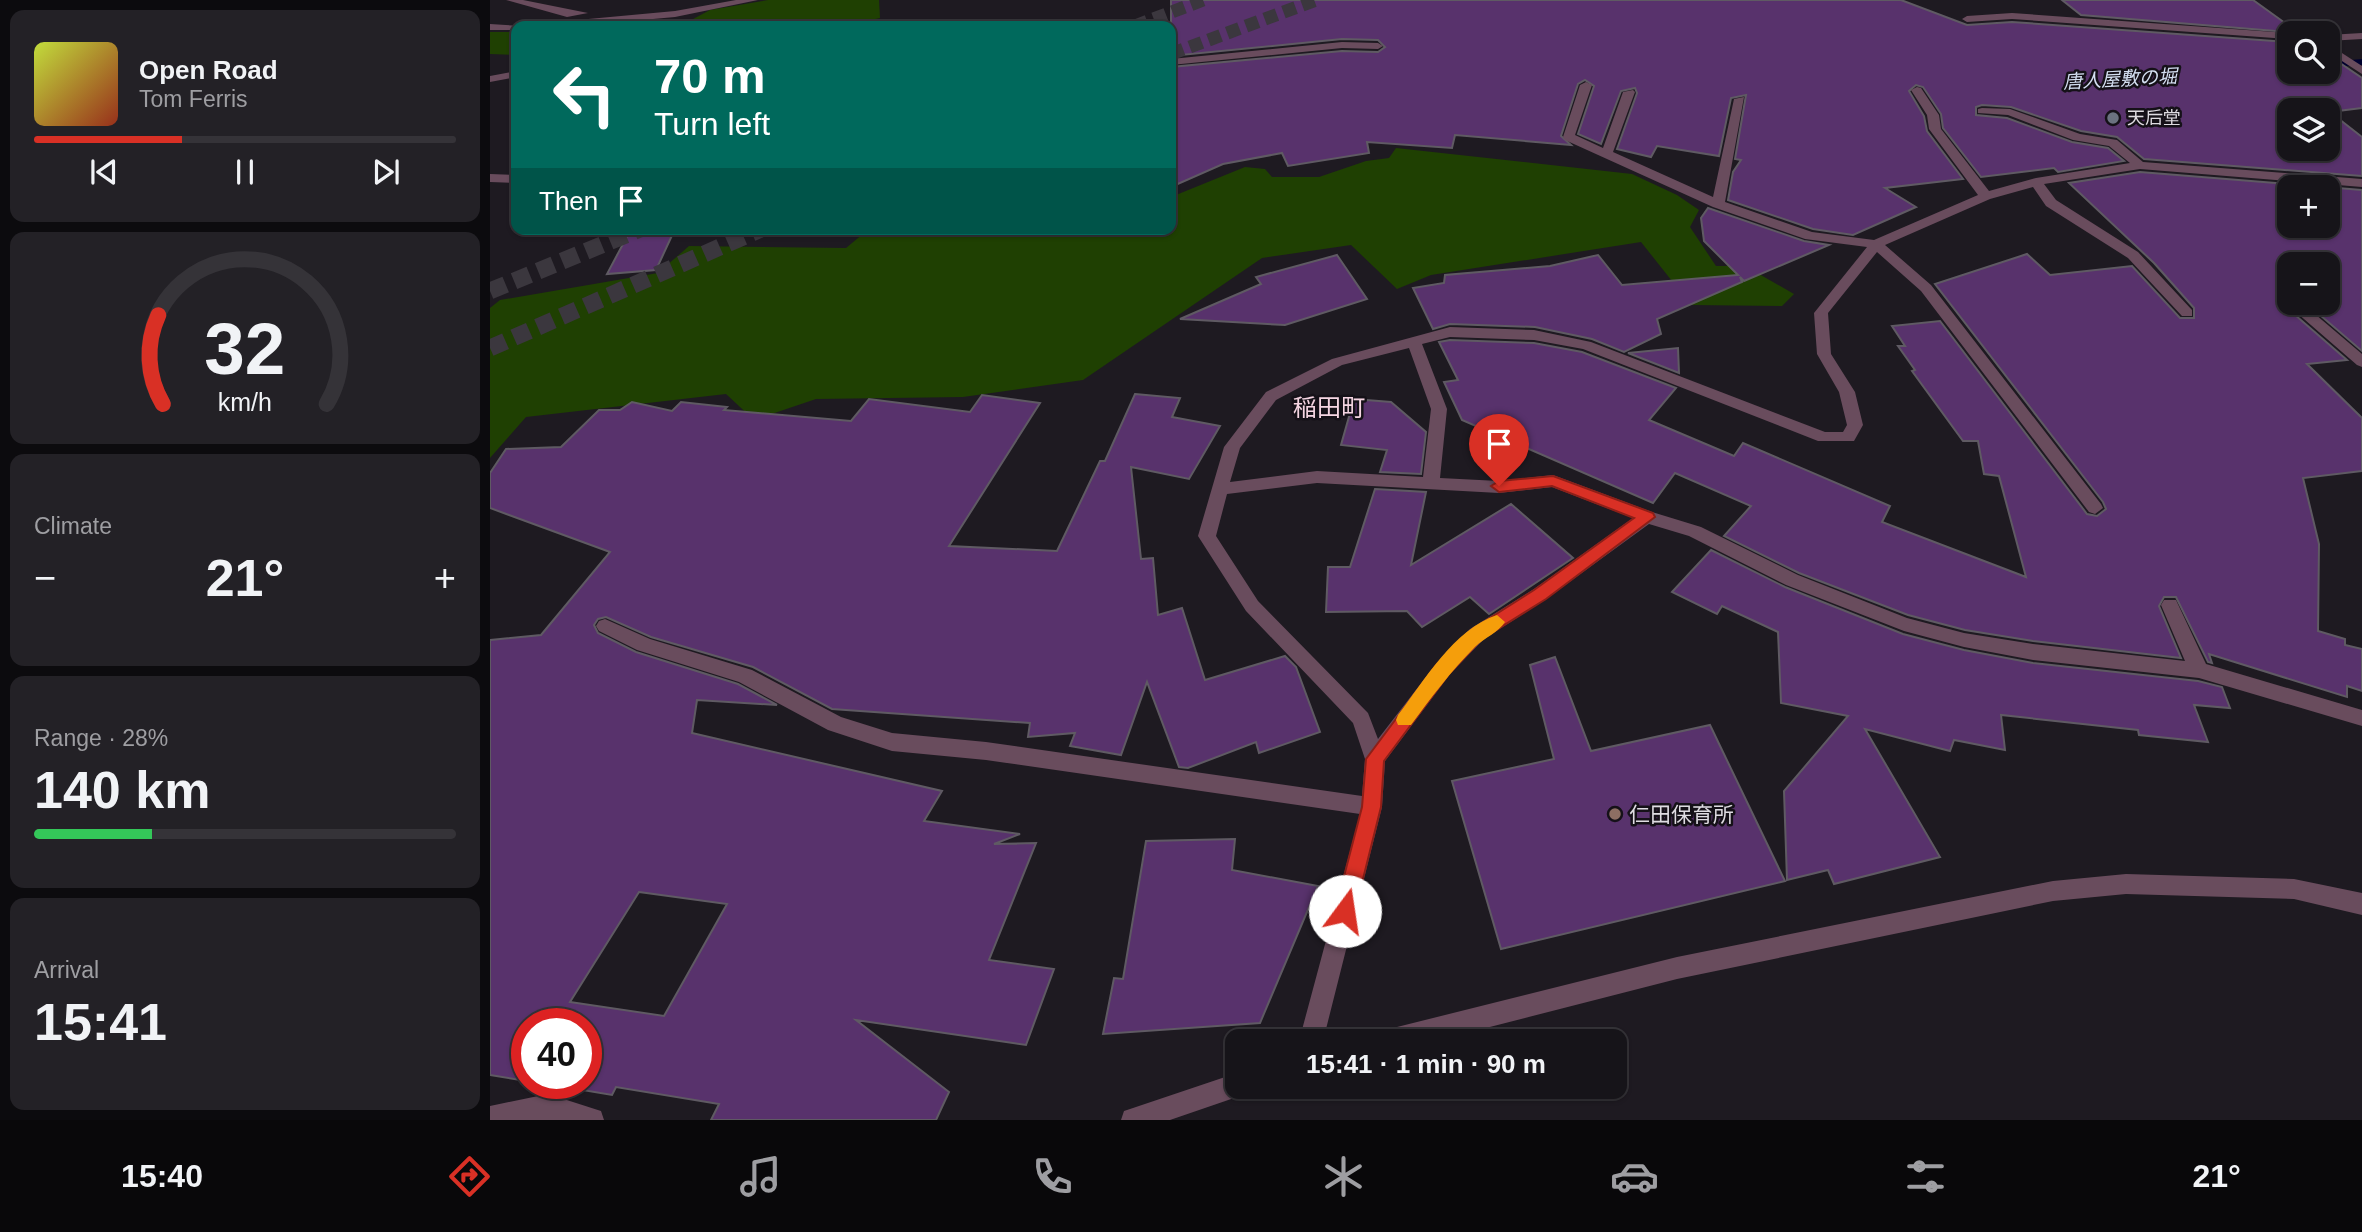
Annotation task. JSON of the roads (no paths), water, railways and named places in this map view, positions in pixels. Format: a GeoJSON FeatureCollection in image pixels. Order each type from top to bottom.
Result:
{"type":"FeatureCollection","features":[{"type":"Feature","properties":{"kind":"street"},"geometry":{"type":"LineString","coordinates":[[510,0],[567,14],[709,7]]}},
{"type":"Feature","properties":{"kind":"street"},"geometry":{"type":"LineString","coordinates":[[595,21],[675,13],[753,0]]}},
{"type":"Feature","properties":{"kind":"street"},"geometry":{"type":"LineString","coordinates":[[682,21],[709,7]]}},
{"type":"Feature","properties":{"kind":"street"},"geometry":{"type":"LineString","coordinates":[[1967,19],[2012,16],[2277,35]]}},
{"type":"Feature","properties":{"kind":"street"},"geometry":{"type":"LineString","coordinates":[[490,27],[511,27]]}},
{"type":"Feature","properties":{"kind":"street"},"geometry":{"type":"LineString","coordinates":[[2340,37],[2362,36]]}},
{"type":"Feature","properties":{"kind":"street"},"geometry":{"type":"LineString","coordinates":[[1176,62],[1342,45],[1378,46]]}},
{"type":"Feature","properties":{"kind":"street"},"geometry":{"type":"LineString","coordinates":[[2340,55],[2355,65]]}},
{"type":"Feature","properties":{"kind":"street"},"geometry":{"type":"LineString","coordinates":[[490,79],[511,75]]}},
{"type":"Feature","properties":{"kind":"street"},"geometry":{"type":"LineString","coordinates":[[1586,85],[1569,137],[1606,156],[1718,204],[1810,236],[1876,244],[1926,289],[2095,508]]}},
{"type":"Feature","properties":{"kind":"street"},"geometry":{"type":"LineString","coordinates":[[1917,90],[1933,115],[1935,129],[1986,196]]}},
{"type":"Feature","properties":{"kind":"street"},"geometry":{"type":"LineString","coordinates":[[1606,156],[1629,92]]}},
{"type":"Feature","properties":{"kind":"street"},"geometry":{"type":"LineString","coordinates":[[1718,204],[1740,99]]}},
{"type":"Feature","properties":{"kind":"street"},"geometry":{"type":"LineString","coordinates":[[1982,111],[2010,112],[2077,138],[2113,144],[2140,166]]}},
{"type":"Feature","properties":{"kind":"street"},"geometry":{"type":"LineString","coordinates":[[1314,1029],[1372,807],[1375,759],[1361,719],[1252,606],[1207,537],[1232,447],[1271,396],[1337,362],[1450,332],[1534,335],[1586,345],[1824,437],[1848,438],[1855,425],[1847,393],[1824,354],[1821,313],[1876,244],[1986,196],[2036,182],[2140,166],[2362,183]]}},
{"type":"Feature","properties":{"kind":"street"},"geometry":{"type":"LineString","coordinates":[[490,178],[511,179]]}},
{"type":"Feature","properties":{"kind":"street"},"geometry":{"type":"LineString","coordinates":[[2036,182],[2051,204],[2133,255],[2187,313]]}},
{"type":"Feature","properties":{"kind":"street"},"geometry":{"type":"LineString","coordinates":[[2308,315],[2362,362]]}},
{"type":"Feature","properties":{"kind":"street"},"geometry":{"type":"LineString","coordinates":[[1414,341],[1439,409],[1431,482]]}},
{"type":"Feature","properties":{"kind":"street"},"geometry":{"type":"LineString","coordinates":[[1220,489],[1317,477],[1499,486],[1553,481],[1647,517],[1696,531],[1792,580],[1904,624],[1964,640],[2033,652],[2199,670],[2237,679],[2362,718]]}},
{"type":"Feature","properties":{"kind":"street"},"geometry":{"type":"LineString","coordinates":[[1375,759],[1443,669],[1476,634],[1540,594],[1647,517]]}},
{"type":"Feature","properties":{"kind":"street"},"geometry":{"type":"LineString","coordinates":[[2171,605],[2199,670]]}},
{"type":"Feature","properties":{"kind":"street"},"geometry":{"type":"LineString","coordinates":[[605,626],[644,645],[745,676],[835,724],[892,742],[986,751],[1372,807]]}},
{"type":"Feature","properties":{"kind":"street"},"geometry":{"type":"LineString","coordinates":[[1436,1029],[1676,968],[2053,891],[2126,884],[2294,888],[2362,904]]}},
{"type":"Feature","properties":{"kind":"street"},"geometry":{"type":"LineString","coordinates":[[1133,1120],[1167,1114],[1225,1090]]}},
{"type":"Feature","properties":{"kind":"street"},"geometry":{"type":"LineString","coordinates":[[490,1118],[548,1106],[592,1120]]}},
{"type":"Feature","properties":{"kind":"waterway","name":"唐人屋敷の堀"},"geometry":{"type":"LineString","coordinates":[[2340,64],[2362,62]]}},
{"type":"Feature","properties":{"kind":"tunnel"},"geometry":{"type":"LineString","coordinates":[[1148,21],[1203,0]]}},
{"type":"Feature","properties":{"kind":"tunnel"},"geometry":{"type":"LineString","coordinates":[[1176,52],[1316,0]]}},
{"type":"Feature","properties":{"kind":"tunnel"},"geometry":{"type":"LineString","coordinates":[[490,291],[625,235]]}},
{"type":"Feature","properties":{"kind":"tunnel"},"geometry":{"type":"LineString","coordinates":[[490,348],[747,235]]}},
{"type":"Feature","properties":{"kind":"place","name":"天后堂"},"geometry":{"type":"Point","coordinates":[2113,118]}},
{"type":"Feature","properties":{"kind":"place","name":"仁田保育所"},"geometry":{"type":"Point","coordinates":[1615,814]}},
{"type":"Feature","properties":{"kind":"district","name":"稲田町"},"geometry":{"type":"Point","coordinates":[1329,407]}}]}
